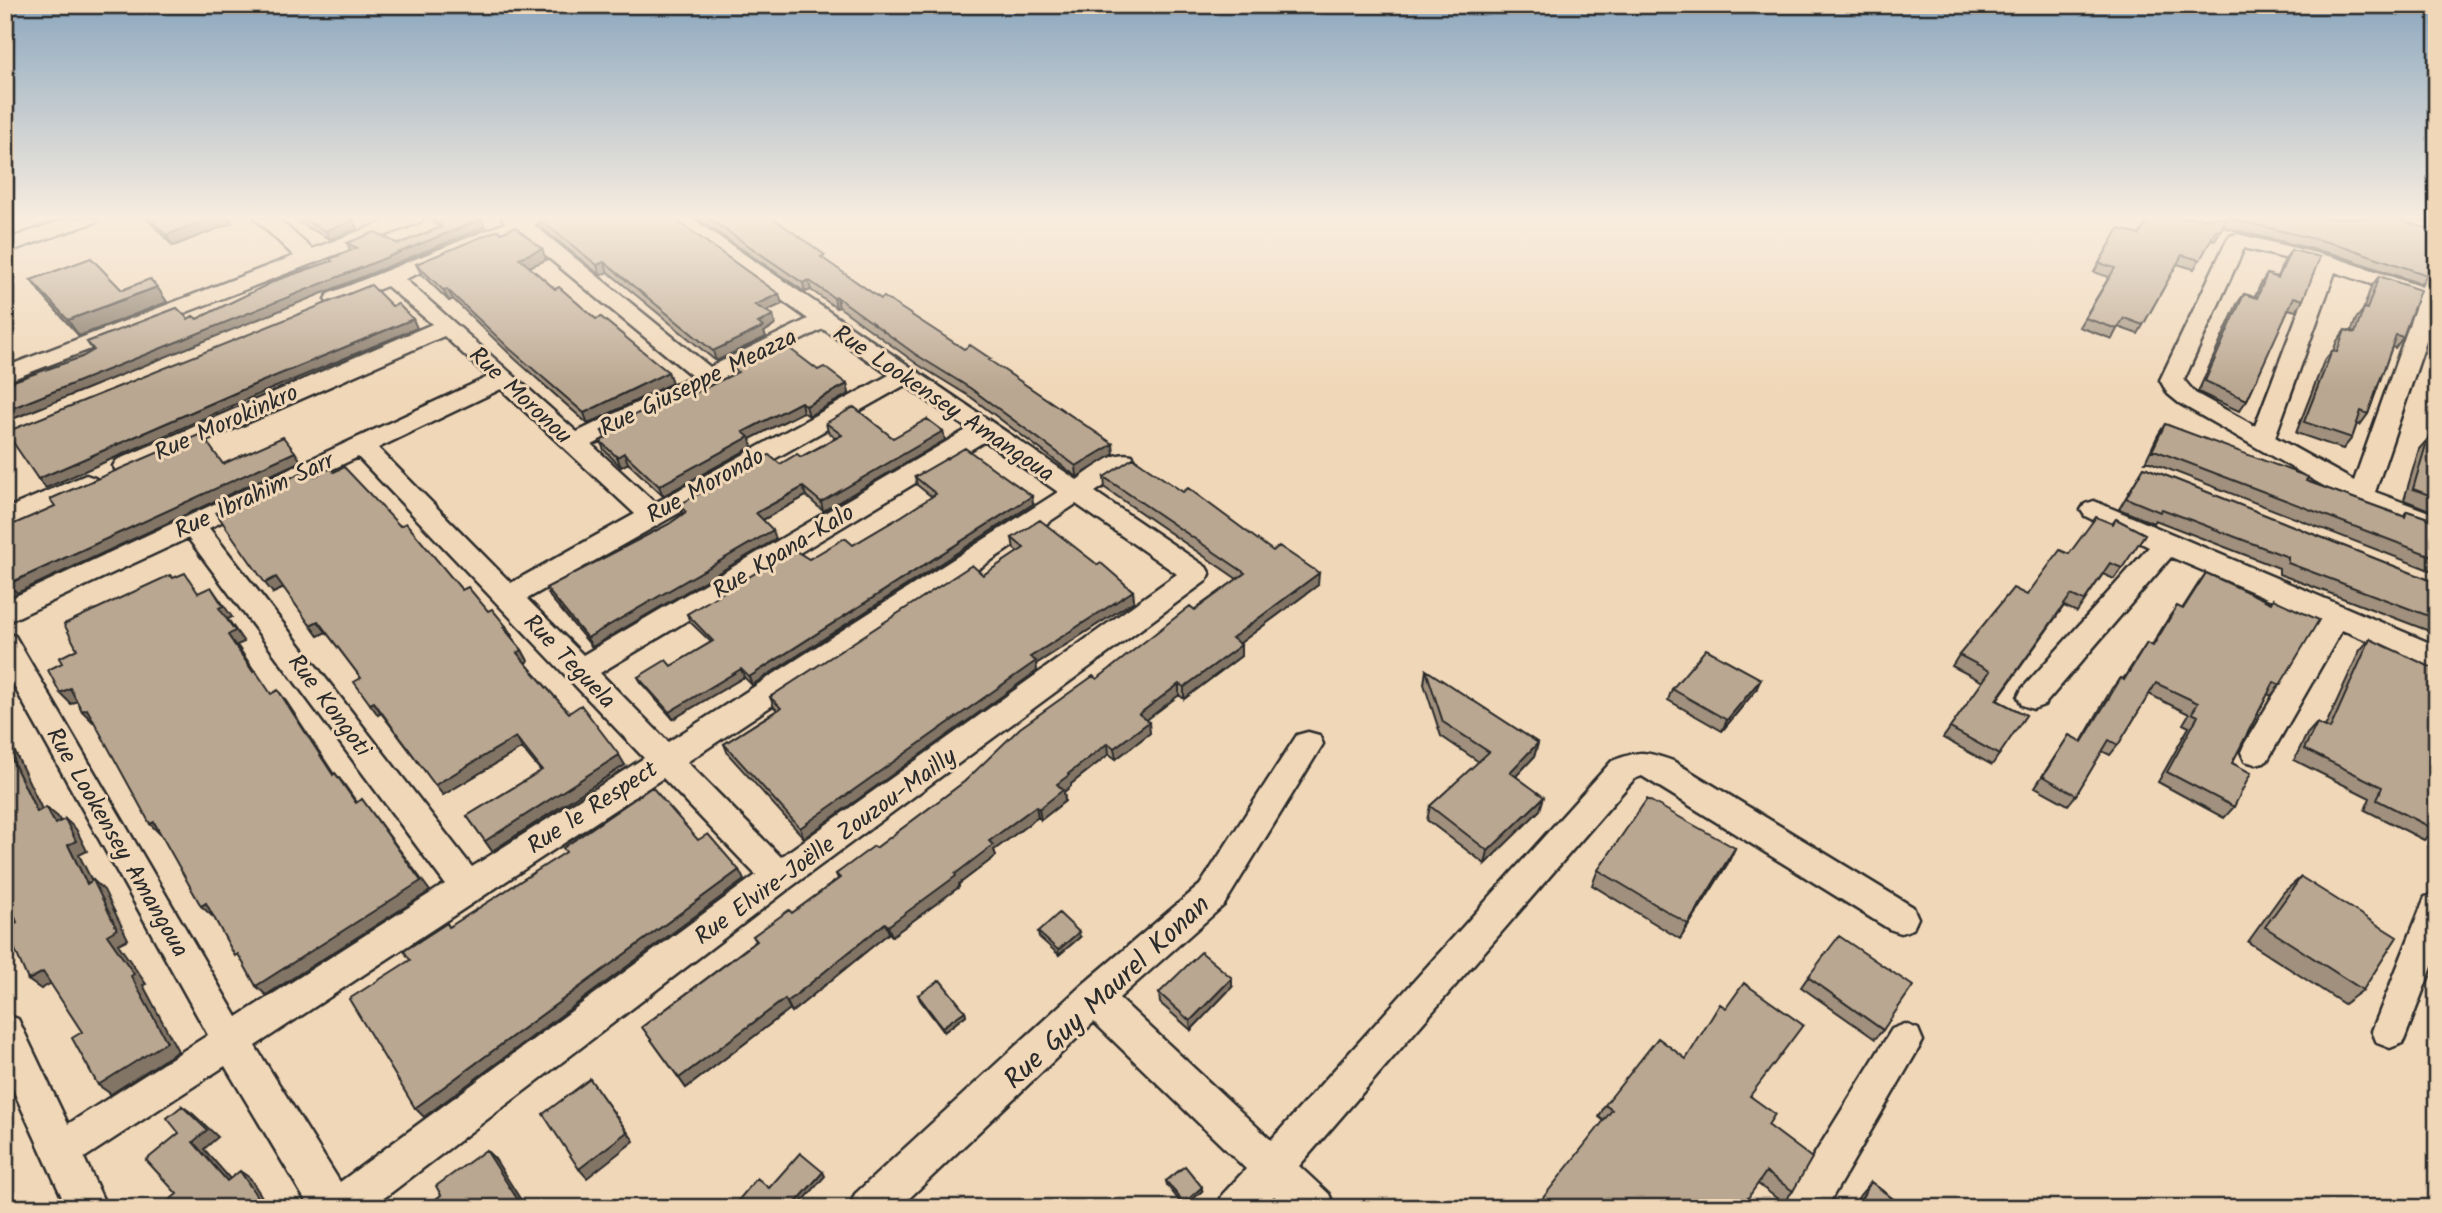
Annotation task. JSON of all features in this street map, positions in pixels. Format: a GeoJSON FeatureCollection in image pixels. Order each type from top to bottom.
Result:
{"type":"FeatureCollection","features":[{"type":"Feature","properties":{"kind":"street"},"geometry":{"type":"LineString","coordinates":[[5,375],[266,275]]}},
{"type":"Feature","properties":{"kind":"street"},"geometry":{"type":"LineString","coordinates":[[313,309],[396,275]]}},
{"type":"Feature","properties":{"kind":"street"},"geometry":{"type":"LineString","coordinates":[[586,275],[708,377]]}},
{"type":"Feature","properties":{"kind":"street","name":"Rue Lookensey Amangoua"},"geometry":{"type":"LineString","coordinates":[[758,275],[1074,492]]}},
{"type":"Feature","properties":{"kind":"street"},"geometry":{"type":"LineString","coordinates":[[2221,275],[2172,380],[2176,389],[2187,398],[2361,496],[2437,525]]}},
{"type":"Feature","properties":{"kind":"street"},"geometry":{"type":"LineString","coordinates":[[2262,440],[2324,275]]}},
{"type":"Feature","properties":{"kind":"street"},"geometry":{"type":"LineString","coordinates":[[2361,496],[2433,286],[2381,275]]}},
{"type":"Feature","properties":{"kind":"street","name":"Rue Moronou"},"geometry":{"type":"LineString","coordinates":[[390,277],[652,514]]}},
{"type":"Feature","properties":{"kind":"street","name":"Rue Giuseppe Meazza"},"geometry":{"type":"LineString","coordinates":[[573,444],[823,320]]}},
{"type":"Feature","properties":{"kind":"street","name":"Rue Morokinkro"},"geometry":{"type":"LineString","coordinates":[[5,519],[447,326]]}},
{"type":"Feature","properties":{"kind":"street","name":"Rue Morondo"},"geometry":{"type":"LineString","coordinates":[[508,597],[652,514],[904,376]]}},
{"type":"Feature","properties":{"kind":"street","name":"Rue Ibrahim Sarr"},"geometry":{"type":"LineString","coordinates":[[5,613],[503,379]]}},
{"type":"Feature","properties":{"kind":"street","name":"Rue Kpana-Kalo"},"geometry":{"type":"LineString","coordinates":[[580,671],[985,430]]}},
{"type":"Feature","properties":{"kind":"street","name":"Rue Teguela"},"geometry":{"type":"LineString","coordinates":[[360,444],[779,877]]}},
{"type":"Feature","properties":{"kind":"street","name":"Rue le Respect"},"geometry":{"type":"LineString","coordinates":[[61,1151],[890,615],[1123,461]]}},
{"type":"Feature","properties":{"kind":"street","name":"Rue Elvire-Joëlle Zouzou-Mailly"},"geometry":{"type":"LineString","coordinates":[[230,1040],[335,1208],[779,877],[1196,575],[1074,492]]}},
{"type":"Feature","properties":{"kind":"street"},"geometry":{"type":"LineString","coordinates":[[2094,510],[2167,544],[2437,658]]}},
{"type":"Feature","properties":{"kind":"street","name":"Rue Kongoti"},"geometry":{"type":"LineString","coordinates":[[192,524],[467,887]]}},
{"type":"Feature","properties":{"kind":"street"},"geometry":{"type":"LineString","coordinates":[[2032,697],[2167,544]]}},
{"type":"Feature","properties":{"kind":"street"},"geometry":{"type":"LineString","coordinates":[[2256,751],[2336,616]]}},
{"type":"Feature","properties":{"kind":"street","name":"Rue Lookensey Amangoua"},"geometry":{"type":"LineString","coordinates":[[5,644],[230,1040]]}},
{"type":"Feature","properties":{"kind":"street","name":"Rue Guy Maurel Konan"},"geometry":{"type":"LineString","coordinates":[[869,1208],[1094,998],[1212,895],[1308,744]]}},
{"type":"Feature","properties":{"kind":"street"},"geometry":{"type":"LineString","coordinates":[[1237,1208],[1623,770],[1642,763],[1662,771],[1901,918]]}},
{"type":"Feature","properties":{"kind":"street"},"geometry":{"type":"LineString","coordinates":[[2389,1031],[2437,908]]}},
{"type":"Feature","properties":{"kind":"street"},"geometry":{"type":"LineString","coordinates":[[1094,998],[1315,1208]]}},
{"type":"Feature","properties":{"kind":"street"},"geometry":{"type":"LineString","coordinates":[[7,1039],[87,1208]]}},
{"type":"Feature","properties":{"kind":"street"},"geometry":{"type":"LineString","coordinates":[[1804,1208],[1905,1041]]}},
{"type":"Feature","properties":{"kind":"building"},"geometry":{"type":"Polygon","coordinates":[[[46,275],[107,275],[122,290],[150,279],[157,287],[68,320],[31,280],[46,275]]]}},
{"type":"Feature","properties":{"kind":"building"},"geometry":{"type":"Polygon","coordinates":[[[293,275],[344,275],[5,411],[5,384],[82,357],[94,350],[87,342],[177,308],[188,319],[193,316],[197,319],[293,275]]]}},
{"type":"Feature","properties":{"kind":"building"},"geometry":{"type":"Polygon","coordinates":[[[427,275],[538,275],[555,289],[559,287],[596,319],[601,317],[668,372],[584,413],[510,349],[447,289],[443,290],[427,275]]]}},
{"type":"Feature","properties":{"kind":"building"},"geometry":{"type":"Polygon","coordinates":[[[619,275],[752,275],[779,294],[755,305],[773,315],[758,323],[763,327],[713,351],[619,275]]]}},
{"type":"Feature","properties":{"kind":"building"},"geometry":{"type":"Polygon","coordinates":[[[791,275],[846,275],[964,349],[970,345],[1113,444],[1076,466],[970,388],[915,354],[837,297],[834,298],[808,280],[803,283],[791,275]]]}},
{"type":"Feature","properties":{"kind":"building"},"geometry":{"type":"Polygon","coordinates":[[[2111,275],[2171,275],[2143,325],[2124,318],[2117,329],[2085,318],[2111,275]]]}},
{"type":"Feature","properties":{"kind":"building"},"geometry":{"type":"Polygon","coordinates":[[[2267,275],[2278,278],[2280,275],[2313,275],[2303,300],[2294,297],[2247,400],[2205,381],[2244,294],[2257,298],[2267,275]]]}},
{"type":"Feature","properties":{"kind":"building"},"geometry":{"type":"Polygon","coordinates":[[[2379,276],[2420,290],[2403,337],[2396,335],[2368,414],[2361,411],[2352,438],[2304,422],[2332,351],[2337,352],[2345,330],[2355,333],[2379,276]]]}},
{"type":"Feature","properties":{"kind":"building"},"geometry":{"type":"Polygon","coordinates":[[[371,285],[392,306],[398,304],[413,319],[38,479],[6,432],[371,285]]]}},
{"type":"Feature","properties":{"kind":"building"},"geometry":{"type":"Polygon","coordinates":[[[781,342],[818,370],[824,367],[847,384],[806,406],[801,402],[743,432],[749,437],[659,486],[624,453],[617,457],[600,441],[608,437],[602,431],[687,389],[693,394],[738,372],[732,366],[781,342]]]}},
{"type":"Feature","properties":{"kind":"building"},"geometry":{"type":"Polygon","coordinates":[[[854,407],[893,438],[927,419],[943,431],[821,502],[803,487],[756,513],[773,530],[587,638],[546,588],[669,524],[686,512],[679,505],[769,455],[780,464],[797,454],[801,457],[842,435],[826,423],[854,407]]]}},
{"type":"Feature","properties":{"kind":"building"},"geometry":{"type":"Polygon","coordinates":[[[2165,424],[2308,477],[2306,481],[2405,517],[2407,511],[2437,521],[2437,558],[2152,451],[2165,424]]]}},
{"type":"Feature","properties":{"kind":"building"},"geometry":{"type":"Polygon","coordinates":[[[2437,429],[2437,498],[2413,489],[2428,438],[2434,440],[2437,429]]]}},
{"type":"Feature","properties":{"kind":"building"},"geometry":{"type":"Polygon","coordinates":[[[201,434],[223,464],[283,437],[295,452],[8,584],[5,579],[5,528],[55,506],[50,499],[201,434]]]}},
{"type":"Feature","properties":{"kind":"building"},"geometry":{"type":"Polygon","coordinates":[[[965,448],[1032,496],[749,677],[741,669],[669,712],[638,677],[666,660],[671,666],[713,641],[687,614],[794,550],[809,559],[845,538],[853,545],[902,516],[936,494],[915,477],[965,448]]]}},
{"type":"Feature","properties":{"kind":"building"},"geometry":{"type":"Polygon","coordinates":[[[1133,458],[1183,492],[1188,488],[1273,551],[1279,546],[1319,573],[1232,638],[1241,645],[1184,687],[1179,684],[1139,714],[1149,722],[1114,748],[1108,743],[1068,774],[1057,784],[1063,790],[1039,809],[1036,806],[989,841],[993,845],[955,874],[956,876],[888,926],[885,923],[787,1002],[785,999],[679,1078],[642,1027],[757,941],[753,936],[789,910],[792,913],[840,878],[836,874],[874,846],[876,848],[964,782],[1020,728],[1093,676],[1097,679],[1190,606],[1195,610],[1245,573],[1104,477],[1133,458]]]}},
{"type":"Feature","properties":{"kind":"building"},"geometry":{"type":"Polygon","coordinates":[[[344,467],[400,526],[406,523],[462,590],[468,587],[488,611],[492,609],[522,650],[517,653],[546,687],[569,713],[581,705],[619,755],[485,841],[467,816],[542,770],[516,737],[435,785],[374,702],[370,704],[354,682],[361,678],[318,621],[310,625],[276,577],[265,583],[216,513],[309,469],[315,476],[331,468],[334,472],[344,467]]]}},
{"type":"Feature","properties":{"kind":"building"},"geometry":{"type":"Polygon","coordinates":[[[2144,467],[2437,583],[2437,619],[2288,563],[2288,557],[2126,498],[2144,467]]]}},
{"type":"Feature","properties":{"kind":"building"},"geometry":{"type":"Polygon","coordinates":[[[2096,517],[2113,524],[2116,519],[2145,534],[2122,568],[2110,563],[2084,601],[2071,595],[1996,700],[2026,715],[1999,755],[1950,728],[1990,671],[1959,655],[2013,588],[2027,595],[2060,550],[2069,554],[2096,517]]]}},
{"type":"Feature","properties":{"kind":"building"},"geometry":{"type":"Polygon","coordinates":[[[1040,520],[1098,565],[1101,563],[1133,591],[1030,657],[1036,661],[800,828],[724,744],[781,708],[770,697],[972,565],[983,575],[1024,548],[1012,538],[1040,520]]]}},
{"type":"Feature","properties":{"kind":"building"},"geometry":{"type":"Polygon","coordinates":[[[185,573],[198,593],[211,587],[223,606],[219,608],[235,631],[228,635],[253,672],[255,670],[271,694],[278,690],[333,775],[335,773],[356,803],[362,799],[421,881],[256,986],[238,954],[235,956],[206,903],[201,906],[154,822],[150,824],[87,709],[82,711],[70,688],[60,693],[48,670],[62,663],[59,658],[77,649],[64,624],[170,575],[173,578],[185,573]]]}},
{"type":"Feature","properties":{"kind":"building"},"geometry":{"type":"Polygon","coordinates":[[[2206,573],[2271,603],[2273,599],[2319,620],[2280,685],[2274,682],[2232,763],[2251,773],[2234,807],[2167,772],[2198,716],[2192,713],[2198,703],[2156,683],[2118,745],[2109,740],[2076,795],[2043,776],[2069,735],[2082,742],[2121,678],[2124,680],[2147,643],[2153,646],[2177,606],[2183,609],[2206,573]]]}},
{"type":"Feature","properties":{"kind":"building"},"geometry":{"type":"Polygon","coordinates":[[[2370,639],[2437,670],[2436,830],[2377,800],[2382,787],[2304,749],[2317,723],[2330,729],[2370,639]]]}},
{"type":"Feature","properties":{"kind":"building"},"geometry":{"type":"Polygon","coordinates":[[[1706,649],[1761,679],[1727,720],[1672,689],[1706,649]]]}},
{"type":"Feature","properties":{"kind":"building"},"geometry":{"type":"Polygon","coordinates":[[[1426,670],[1538,743],[1510,772],[1544,797],[1488,851],[1430,806],[1489,752],[1443,722],[1426,670]]]}},
{"type":"Feature","properties":{"kind":"building"},"geometry":{"type":"Polygon","coordinates":[[[5,745],[37,812],[46,807],[55,824],[65,819],[76,841],[68,845],[87,884],[93,880],[117,929],[107,935],[134,974],[131,976],[167,1042],[98,1085],[72,1038],[82,1032],[43,972],[28,980],[6,929],[17,922],[5,893],[5,745]]]}},
{"type":"Feature","properties":{"kind":"building"},"geometry":{"type":"Polygon","coordinates":[[[652,787],[698,840],[708,834],[739,870],[415,1108],[349,999],[410,960],[404,951],[447,923],[449,927],[566,852],[563,848],[652,787]]]}},
{"type":"Feature","properties":{"kind":"building"},"geometry":{"type":"Polygon","coordinates":[[[1647,799],[1735,848],[1688,924],[1598,870],[1647,799]]]}},
{"type":"Feature","properties":{"kind":"building"},"geometry":{"type":"Polygon","coordinates":[[[2301,877],[2397,937],[2363,990],[2265,927],[2301,877]]]}},
{"type":"Feature","properties":{"kind":"building"},"geometry":{"type":"Polygon","coordinates":[[[1059,913],[1079,932],[1058,950],[1038,932],[1059,913]]]}},
{"type":"Feature","properties":{"kind":"building"},"geometry":{"type":"Polygon","coordinates":[[[1839,936],[1913,986],[1883,1030],[1808,977],[1839,936]]]}},
{"type":"Feature","properties":{"kind":"building"},"geometry":{"type":"Polygon","coordinates":[[[1201,952],[1232,978],[1190,1021],[1159,993],[1201,952]]]}},
{"type":"Feature","properties":{"kind":"building"},"geometry":{"type":"Polygon","coordinates":[[[940,980],[965,1011],[942,1027],[918,995],[940,980]]]}},
{"type":"Feature","properties":{"kind":"building"},"geometry":{"type":"Polygon","coordinates":[[[1744,983],[1803,1025],[1750,1096],[1775,1114],[1768,1125],[1812,1158],[1793,1191],[1766,1172],[1741,1208],[1535,1208],[1612,1110],[1605,1105],[1658,1038],[1686,1059],[1720,1004],[1726,1008],[1744,983]]]}},
{"type":"Feature","properties":{"kind":"building"},"geometry":{"type":"Polygon","coordinates":[[[590,1079],[627,1132],[579,1169],[543,1114],[590,1079]]]}},
{"type":"Feature","properties":{"kind":"building"},"geometry":{"type":"Polygon","coordinates":[[[182,1106],[207,1130],[193,1142],[227,1181],[240,1171],[263,1208],[170,1208],[166,1203],[177,1194],[146,1160],[179,1133],[167,1118],[182,1106]]]}},
{"type":"Feature","properties":{"kind":"building"},"geometry":{"type":"Polygon","coordinates":[[[486,1150],[521,1205],[517,1208],[424,1208],[441,1195],[436,1186],[486,1150]]]}},
{"type":"Feature","properties":{"kind":"building"},"geometry":{"type":"Polygon","coordinates":[[[800,1153],[823,1172],[791,1208],[743,1208],[736,1203],[757,1178],[769,1188],[800,1153]]]}},
{"type":"Feature","properties":{"kind":"building"},"geometry":{"type":"Polygon","coordinates":[[[1185,1166],[1202,1187],[1184,1203],[1166,1181],[1185,1166]]]}},
{"type":"Feature","properties":{"kind":"building"},"geometry":{"type":"Polygon","coordinates":[[[1871,1182],[1905,1208],[1856,1208],[1871,1182]]]}}]}
